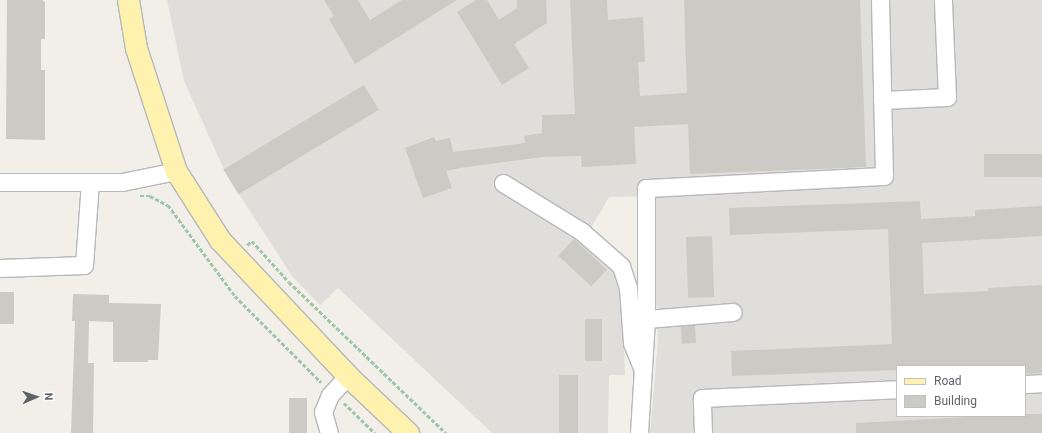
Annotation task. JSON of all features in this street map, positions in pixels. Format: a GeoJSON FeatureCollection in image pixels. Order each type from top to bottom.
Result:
{"type":"FeatureCollection","features":[{"type":"Feature","properties":{"kind":"main road"},"geometry":{"type":"LineString","coordinates":[[128,0],[136,48],[176,172],[220,240],[348,376],[408,433]]}},
{"type":"Feature","properties":{"kind":"street"},"geometry":{"type":"LineString","coordinates":[[639,433],[646,319],[646,188],[884,176],[880,0]]}},
{"type":"Feature","properties":{"kind":"street"},"geometry":{"type":"LineString","coordinates":[[882,100],[947,97],[943,0]]}},
{"type":"Feature","properties":{"kind":"street"},"geometry":{"type":"LineString","coordinates":[[0,182],[122,182],[176,172]]}},
{"type":"Feature","properties":{"kind":"street"},"geometry":{"type":"LineString","coordinates":[[0,268],[84,265],[90,182]]}},
{"type":"Feature","properties":{"kind":"street"},"geometry":{"type":"LineString","coordinates":[[503,183],[581,231],[621,266],[628,288],[632,343],[643,370]]}},
{"type":"Feature","properties":{"kind":"street"},"geometry":{"type":"LineString","coordinates":[[646,319],[733,312]]}},
{"type":"Feature","properties":{"kind":"street"},"geometry":{"type":"LineString","coordinates":[[329,433],[323,412],[333,393],[348,376]]}},
{"type":"Feature","properties":{"kind":"street"},"geometry":{"type":"LineString","coordinates":[[1026,384],[1042,383]]}},
{"type":"Feature","properties":{"kind":"street"},"geometry":{"type":"LineString","coordinates":[[703,433],[702,398],[896,389]]}},
{"type":"Feature","properties":{"kind":"path"},"geometry":{"type":"LineString","coordinates":[[135,196],[150,196],[168,205],[235,296],[375,433]]}},
{"type":"Feature","properties":{"kind":"path"},"geometry":{"type":"LineString","coordinates":[[216,270],[252,241],[288,282],[446,433]]}},
{"type":"Feature","properties":{"kind":"shaded area"},"geometry":{"type":"Polygon","coordinates":[[[167,0],[1042,0],[1042,433],[650,433],[658,340],[651,196],[609,197],[583,242],[622,282],[625,375],[609,375],[608,433],[492,433],[338,288],[320,305],[292,276],[226,174],[184,81],[167,0]]]}},
{"type":"Feature","properties":{"kind":"building"},"geometry":{"type":"Polygon","coordinates":[[[7,0],[42,0],[45,2],[45,39],[41,39],[41,70],[45,70],[45,140],[6,139],[7,0]]]}},
{"type":"Feature","properties":{"kind":"building"},"geometry":{"type":"Polygon","coordinates":[[[324,0],[358,0],[370,20],[402,0],[457,0],[355,64],[329,19],[334,16],[324,0]]]}},
{"type":"Feature","properties":{"kind":"building"},"geometry":{"type":"Polygon","coordinates":[[[476,0],[487,0],[499,20],[517,8],[517,0],[546,0],[547,23],[514,44],[529,68],[502,85],[457,12],[476,0]]]}},
{"type":"Feature","properties":{"kind":"building"},"geometry":{"type":"Polygon","coordinates":[[[570,0],[607,0],[608,20],[643,17],[645,62],[638,62],[640,96],[687,93],[684,0],[860,0],[866,167],[690,174],[688,124],[634,127],[636,164],[582,167],[581,156],[542,157],[460,168],[446,171],[452,188],[423,198],[405,148],[434,137],[436,141],[450,138],[453,152],[525,143],[524,136],[542,133],[542,115],[575,114],[570,0]]]}},
{"type":"Feature","properties":{"kind":"building"},"geometry":{"type":"Polygon","coordinates":[[[364,85],[379,110],[238,194],[223,169],[364,85]]]}},
{"type":"Feature","properties":{"kind":"building"},"geometry":{"type":"Polygon","coordinates":[[[984,154],[1042,154],[1042,177],[984,177],[984,154]]]}},
{"type":"Feature","properties":{"kind":"building"},"geometry":{"type":"Polygon","coordinates":[[[920,201],[921,219],[975,216],[975,210],[1042,206],[1042,236],[922,243],[924,294],[988,291],[988,288],[1042,285],[1042,373],[1026,374],[1026,365],[896,365],[896,370],[732,376],[731,351],[892,344],[888,229],[730,235],[729,208],[920,201]]]}},
{"type":"Feature","properties":{"kind":"building"},"geometry":{"type":"Polygon","coordinates":[[[712,236],[714,297],[688,298],[686,237],[712,236]]]}},
{"type":"Feature","properties":{"kind":"building"},"geometry":{"type":"Polygon","coordinates":[[[574,239],[607,270],[591,287],[558,256],[574,239]]]}},
{"type":"Feature","properties":{"kind":"building"},"geometry":{"type":"Polygon","coordinates":[[[0,292],[14,292],[14,324],[0,324],[0,292]]]}},
{"type":"Feature","properties":{"kind":"building"},"geometry":{"type":"Polygon","coordinates":[[[73,294],[109,295],[109,303],[161,304],[158,360],[148,360],[148,362],[113,362],[113,322],[89,321],[88,363],[94,363],[93,433],[71,433],[75,321],[72,321],[73,294]]]}},
{"type":"Feature","properties":{"kind":"building"},"geometry":{"type":"Polygon","coordinates":[[[585,319],[602,319],[602,361],[585,361],[585,319]]]}},
{"type":"Feature","properties":{"kind":"building"},"geometry":{"type":"Polygon","coordinates":[[[695,325],[696,343],[682,344],[681,326],[695,325]]]}},
{"type":"Feature","properties":{"kind":"building"},"geometry":{"type":"Polygon","coordinates":[[[559,375],[578,375],[578,433],[559,433],[559,375]]]}},
{"type":"Feature","properties":{"kind":"building"},"geometry":{"type":"Polygon","coordinates":[[[289,398],[307,398],[307,433],[289,433],[289,398]]]}},
{"type":"Feature","properties":{"kind":"building"},"geometry":{"type":"Polygon","coordinates":[[[1026,414],[1042,414],[1042,433],[856,433],[856,423],[969,417],[1026,417],[1026,414]]]}}]}
